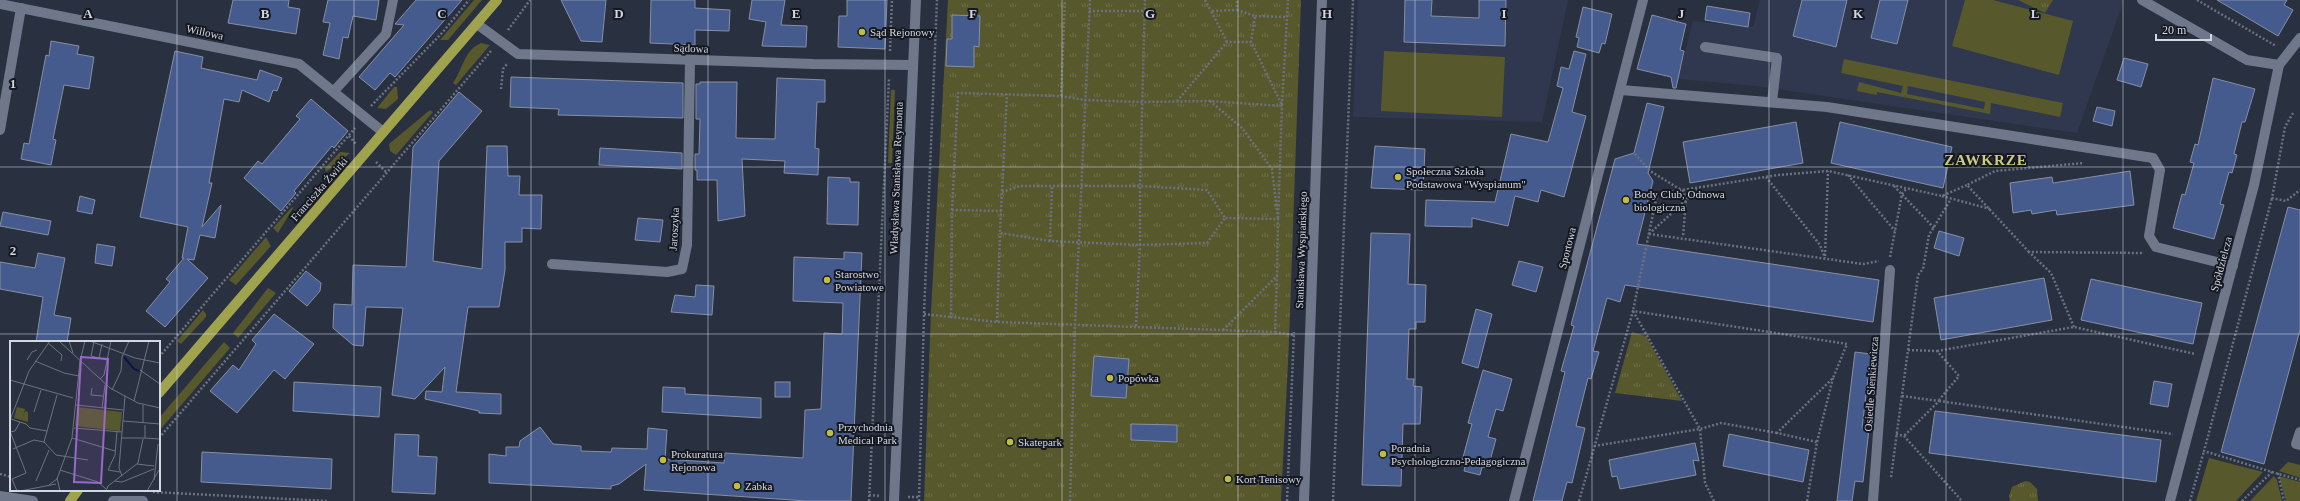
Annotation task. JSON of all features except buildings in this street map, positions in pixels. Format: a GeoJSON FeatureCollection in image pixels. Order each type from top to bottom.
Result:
{"type":"FeatureCollection","features":[{"type":"Feature","properties":{"kind":"main road","name":"Franciszka Żwirki"},"geometry":{"type":"LineString","coordinates":[[160,392],[497,0]]}},
{"type":"Feature","properties":{"kind":"main road"},"geometry":{"type":"LineString","coordinates":[[70,501],[77,491]]}},
{"type":"Feature","properties":{"kind":"street"},"geometry":{"type":"LineString","coordinates":[[334,91],[386,34],[393,0]]}},
{"type":"Feature","properties":{"kind":"street","name":"Władysława Stanisława Reymonta"},"geometry":{"type":"LineString","coordinates":[[894,501],[916,0]]}},
{"type":"Feature","properties":{"kind":"street","name":"Stanisława Wyspiańskiego"},"geometry":{"type":"LineString","coordinates":[[1304,501],[1322,0]]}},
{"type":"Feature","properties":{"kind":"street","name":"Sportowa"},"geometry":{"type":"LineString","coordinates":[[1514,501],[1643,0]]}},
{"type":"Feature","properties":{"kind":"street"},"geometry":{"type":"LineString","coordinates":[[2142,0],[2247,60],[2279,66]]}},
{"type":"Feature","properties":{"kind":"street","name":"Willowa"},"geometry":{"type":"LineString","coordinates":[[0,4],[299,64],[364,115],[383,132]]}},
{"type":"Feature","properties":{"kind":"street"},"geometry":{"type":"LineString","coordinates":[[0,130],[21,8]]}},
{"type":"Feature","properties":{"kind":"street","name":"Sądowa"},"geometry":{"type":"LineString","coordinates":[[477,24],[518,54],[813,64],[913,65]]}},
{"type":"Feature","properties":{"kind":"street","name":"Spółdzielcza"},"geometry":{"type":"LineString","coordinates":[[2170,501],[2254,185],[2279,66],[2300,38]]}},
{"type":"Feature","properties":{"kind":"street"},"geometry":{"type":"LineString","coordinates":[[1705,47],[1777,58],[1772,102]]}},
{"type":"Feature","properties":{"kind":"street","name":"Jaroszyka"},"geometry":{"type":"LineString","coordinates":[[552,264],[667,272],[682,268],[687,245],[690,60]]}},
{"type":"Feature","properties":{"kind":"street"},"geometry":{"type":"LineString","coordinates":[[1621,90],[1827,107],[2153,158],[2160,170],[2148,236],[2156,247],[2233,266]]}},
{"type":"Feature","properties":{"kind":"street","name":"Osiedle Sienkiewicza"},"geometry":{"type":"LineString","coordinates":[[1873,501],[1890,265]]}},
{"type":"Feature","properties":{"kind":"street"},"geometry":{"type":"LineString","coordinates":[[2300,432],[2296,444],[2300,445]]}},
{"type":"Feature","properties":{"kind":"street"},"geometry":{"type":"LineString","coordinates":[[0,496],[33,501]]}},
{"type":"Feature","properties":{"kind":"street"},"geometry":{"type":"LineString","coordinates":[[113,501],[143,501]]}},
{"type":"Feature","properties":{"kind":"path"},"geometry":{"type":"LineString","coordinates":[[160,356],[349,136],[364,115],[442,33],[469,0]]}},
{"type":"Feature","properties":{"kind":"path"},"geometry":{"type":"LineString","coordinates":[[160,437],[386,172],[501,41],[530,0]]}},
{"type":"Feature","properties":{"kind":"path"},"geometry":{"type":"LineString","coordinates":[[869,501],[892,0]]}},
{"type":"Feature","properties":{"kind":"path"},"geometry":{"type":"LineString","coordinates":[[919,501],[924,314],[937,0]]}},
{"type":"Feature","properties":{"kind":"path"},"geometry":{"type":"LineString","coordinates":[[1061,96],[1065,0]]}},
{"type":"Feature","properties":{"kind":"path"},"geometry":{"type":"LineString","coordinates":[[1070,501],[1084,100],[1090,0]]}},
{"type":"Feature","properties":{"kind":"path"},"geometry":{"type":"LineString","coordinates":[[1136,326],[1140,244],[1141,102],[1145,0]]}},
{"type":"Feature","properties":{"kind":"path"},"geometry":{"type":"LineString","coordinates":[[1205,0],[1227,42]]}},
{"type":"Feature","properties":{"kind":"path"},"geometry":{"type":"LineString","coordinates":[[1237,0],[1237,10]]}},
{"type":"Feature","properties":{"kind":"path"},"geometry":{"type":"LineString","coordinates":[[1275,332],[1282,106],[1288,0]]}},
{"type":"Feature","properties":{"kind":"path"},"geometry":{"type":"LineString","coordinates":[[1333,501],[1353,0]]}},
{"type":"Feature","properties":{"kind":"path"},"geometry":{"type":"LineString","coordinates":[[2197,0],[2276,46],[2281,46]]}},
{"type":"Feature","properties":{"kind":"path"},"geometry":{"type":"LineString","coordinates":[[1089,10],[1145,11]]}},
{"type":"Feature","properties":{"kind":"path"},"geometry":{"type":"LineString","coordinates":[[1211,11],[1237,10],[1255,16],[1287,17]]}},
{"type":"Feature","properties":{"kind":"path"},"geometry":{"type":"LineString","coordinates":[[1255,16],[1251,42],[1282,106]]}},
{"type":"Feature","properties":{"kind":"path"},"geometry":{"type":"LineString","coordinates":[[1177,101],[1227,42],[1251,42]]}},
{"type":"Feature","properties":{"kind":"path"},"geometry":{"type":"LineString","coordinates":[[951,318],[952,210],[958,92],[1061,96],[1084,100],[1141,102],[1210,101],[1282,106]]}},
{"type":"Feature","properties":{"kind":"path"},"geometry":{"type":"LineString","coordinates":[[997,322],[1007,94]]}},
{"type":"Feature","properties":{"kind":"path"},"geometry":{"type":"LineString","coordinates":[[1210,101],[1242,128],[1272,169],[1278,219]]}},
{"type":"Feature","properties":{"kind":"path"},"geometry":{"type":"LineString","coordinates":[[2190,501],[2272,198],[2285,127],[2293,113]]}},
{"type":"Feature","properties":{"kind":"path"},"geometry":{"type":"LineString","coordinates":[[1635,154],[1650,171],[1683,191],[1686,199],[1683,237]]}},
{"type":"Feature","properties":{"kind":"path"},"geometry":{"type":"LineString","coordinates":[[1942,196],[1995,171],[2086,163]]}},
{"type":"Feature","properties":{"kind":"path"},"geometry":{"type":"LineString","coordinates":[[1579,501],[1633,311],[1657,194],[1766,177],[1828,171],[1942,196],[1990,209]]}},
{"type":"Feature","properties":{"kind":"path"},"geometry":{"type":"LineString","coordinates":[[1825,258],[1828,171]]}},
{"type":"Feature","properties":{"kind":"path"},"geometry":{"type":"LineString","coordinates":[[1848,175],[1895,231]]}},
{"type":"Feature","properties":{"kind":"path"},"geometry":{"type":"LineString","coordinates":[[1766,177],[1820,245],[1825,258]]}},
{"type":"Feature","properties":{"kind":"path"},"geometry":{"type":"LineString","coordinates":[[1967,185],[2029,252],[2051,273],[2074,327]]}},
{"type":"Feature","properties":{"kind":"path"},"geometry":{"type":"LineString","coordinates":[[1002,192],[1020,186],[1140,186],[1208,190],[1225,218]]}},
{"type":"Feature","properties":{"kind":"path"},"geometry":{"type":"LineString","coordinates":[[1050,241],[1052,186]]}},
{"type":"Feature","properties":{"kind":"path"},"geometry":{"type":"LineString","coordinates":[[1894,186],[1934,228]]}},
{"type":"Feature","properties":{"kind":"path"},"geometry":{"type":"LineString","coordinates":[[1649,234],[1699,188]]}},
{"type":"Feature","properties":{"kind":"path"},"geometry":{"type":"LineString","coordinates":[[1890,265],[1902,194],[1907,188]]}},
{"type":"Feature","properties":{"kind":"path"},"geometry":{"type":"LineString","coordinates":[[2272,198],[2286,201],[2300,190]]}},
{"type":"Feature","properties":{"kind":"path"},"geometry":{"type":"LineString","coordinates":[[1890,479],[1918,275],[1924,269],[1929,235],[1951,199]]}},
{"type":"Feature","properties":{"kind":"path"},"geometry":{"type":"LineString","coordinates":[[952,210],[1001,211]]}},
{"type":"Feature","properties":{"kind":"path"},"geometry":{"type":"LineString","coordinates":[[1225,218],[1278,219]]}},
{"type":"Feature","properties":{"kind":"path"},"geometry":{"type":"LineString","coordinates":[[1000,233],[1050,241],[1080,243],[1208,243],[1225,218]]}},
{"type":"Feature","properties":{"kind":"path"},"geometry":{"type":"LineString","coordinates":[[1649,234],[1683,237],[1863,264],[1883,261]]}},
{"type":"Feature","properties":{"kind":"path"},"geometry":{"type":"LineString","coordinates":[[2029,252],[2146,253],[2156,247]]}},
{"type":"Feature","properties":{"kind":"path"},"geometry":{"type":"LineString","coordinates":[[1223,330],[1277,276]]}},
{"type":"Feature","properties":{"kind":"path"},"geometry":{"type":"LineString","coordinates":[[1633,311],[1847,344],[1833,378],[1817,442],[1807,501]]}},
{"type":"Feature","properties":{"kind":"path"},"geometry":{"type":"LineString","coordinates":[[1633,311],[1700,429],[1705,483],[1714,501]]}},
{"type":"Feature","properties":{"kind":"path"},"geometry":{"type":"LineString","coordinates":[[924,314],[997,322],[1275,332],[1294,335]]}},
{"type":"Feature","properties":{"kind":"path"},"geometry":{"type":"LineString","coordinates":[[1908,350],[1937,351],[2074,327],[2209,357]]}},
{"type":"Feature","properties":{"kind":"path"},"geometry":{"type":"LineString","coordinates":[[1904,436],[1939,401],[1959,376],[1937,351]]}},
{"type":"Feature","properties":{"kind":"path"},"geometry":{"type":"LineString","coordinates":[[1777,433],[1833,378]]}},
{"type":"Feature","properties":{"kind":"path"},"geometry":{"type":"LineString","coordinates":[[1902,396],[2188,436]]}},
{"type":"Feature","properties":{"kind":"path"},"geometry":{"type":"LineString","coordinates":[[1594,446],[1700,429],[1722,423],[1817,442]]}},
{"type":"Feature","properties":{"kind":"path"},"geometry":{"type":"LineString","coordinates":[[1896,434],[1904,436],[1962,501]]}},
{"type":"Feature","properties":{"kind":"path"},"geometry":{"type":"LineString","coordinates":[[2204,451],[2300,480]]}},
{"type":"Feature","properties":{"kind":"path"},"geometry":{"type":"LineString","coordinates":[[2242,501],[2272,472]]}},
{"type":"Feature","properties":{"kind":"path"},"geometry":{"type":"LineString","coordinates":[[2278,473],[2284,501]]}},
{"type":"Feature","properties":{"kind":"path"},"geometry":{"type":"LineString","coordinates":[[0,474],[10,477]]}},
{"type":"Feature","properties":{"kind":"path"},"geometry":{"type":"LineString","coordinates":[[148,491],[327,501]]}},
{"type":"Feature","properties":{"kind":"shaded area"},"geometry":{"type":"Polygon","coordinates":[[[1358,0],[1568,0],[1542,122],[1353,117],[1358,0]]]}},
{"type":"Feature","properties":{"kind":"shaded area"},"geometry":{"type":"Polygon","coordinates":[[[1760,0],[2124,0],[2077,133],[1756,86],[1678,79],[1693,21],[1753,27],[1760,0]]]}},
{"type":"Feature","properties":{"kind":"green space"},"geometry":{"type":"Polygon","coordinates":[[[474,0],[482,0],[448,40],[440,40],[474,0]]]}},
{"type":"Feature","properties":{"kind":"green space"},"geometry":{"type":"Polygon","coordinates":[[[948,0],[1301,0],[1289,342],[1281,501],[924,501],[931,312],[948,0]]]}},
{"type":"Feature","properties":{"kind":"green space"},"geometry":{"type":"Polygon","coordinates":[[[1965,0],[1993,0],[2073,21],[2059,75],[1952,46],[1965,0]]]}},
{"type":"Feature","properties":{"kind":"green space"},"geometry":{"type":"Polygon","coordinates":[[[2018,0],[2053,0],[2045,13],[2018,0]]]}},
{"type":"Feature","properties":{"kind":"green space"},"geometry":{"type":"Polygon","coordinates":[[[481,43],[490,45],[456,85],[453,83],[464,60],[475,46],[481,43]]]}},
{"type":"Feature","properties":{"kind":"green space"},"geometry":{"type":"Polygon","coordinates":[[[1384,51],[1505,57],[1502,117],[1381,111],[1384,51]]]}},
{"type":"Feature","properties":{"kind":"green space"},"geometry":{"type":"Polygon","coordinates":[[[1844,59],[2063,103],[2060,117],[1991,103],[1990,114],[1877,92],[1877,95],[1857,91],[1859,82],[1901,93],[1903,86],[1841,73],[1844,59]],[[1908,86],[1907,94],[1984,109],[1985,102],[1908,86]]]}},
{"type":"Feature","properties":{"kind":"green space"},"geometry":{"type":"Polygon","coordinates":[[[394,87],[397,87],[398,99],[386,109],[377,108],[394,87]]]}},
{"type":"Feature","properties":{"kind":"green space"},"geometry":{"type":"Polygon","coordinates":[[[891,90],[895,90],[892,163],[888,163],[891,90]]]}},
{"type":"Feature","properties":{"kind":"green space"},"geometry":{"type":"Polygon","coordinates":[[[430,110],[433,112],[396,155],[390,151],[389,144],[430,110]]]}},
{"type":"Feature","properties":{"kind":"green space"},"geometry":{"type":"Polygon","coordinates":[[[340,152],[350,153],[326,172],[325,168],[340,152]]]}},
{"type":"Feature","properties":{"kind":"green space"},"geometry":{"type":"Polygon","coordinates":[[[292,207],[293,208],[278,233],[273,228],[292,207]]]}},
{"type":"Feature","properties":{"kind":"green space"},"geometry":{"type":"Polygon","coordinates":[[[266,237],[271,246],[236,285],[229,280],[266,237]]]}},
{"type":"Feature","properties":{"kind":"green space"},"geometry":{"type":"Polygon","coordinates":[[[268,288],[276,293],[238,338],[233,333],[268,288]]]}},
{"type":"Feature","properties":{"kind":"green space"},"geometry":{"type":"Polygon","coordinates":[[[203,310],[206,317],[181,344],[177,341],[203,310]]]}},
{"type":"Feature","properties":{"kind":"green space"},"geometry":{"type":"Polygon","coordinates":[[[1632,332],[1646,336],[1682,401],[1615,393],[1632,332]]]}},
{"type":"Feature","properties":{"kind":"green space"},"geometry":{"type":"Polygon","coordinates":[[[224,342],[230,348],[160,430],[160,417],[224,342]]]}},
{"type":"Feature","properties":{"kind":"green space"},"geometry":{"type":"Polygon","coordinates":[[[2209,458],[2263,472],[2236,501],[2196,501],[2209,458]]]}},
{"type":"Feature","properties":{"kind":"green space"},"geometry":{"type":"Polygon","coordinates":[[[2288,462],[2300,465],[2300,478],[2279,471],[2288,462]]]}},
{"type":"Feature","properties":{"kind":"green space"},"geometry":{"type":"Polygon","coordinates":[[[2274,476],[2277,480],[2282,501],[2250,501],[2274,476]]]}},
{"type":"Feature","properties":{"kind":"green space"},"geometry":{"type":"Polygon","coordinates":[[[2279,476],[2300,482],[2300,501],[2286,501],[2279,476]]]}},
{"type":"Feature","properties":{"kind":"green space"},"geometry":{"type":"Polygon","coordinates":[[[2025,481],[2030,482],[2037,489],[2038,501],[2010,501],[2009,496],[2012,487],[2025,481]]]}},
{"type":"Feature","properties":{"kind":"place","name":"Sąd Rejonowy"},"geometry":{"type":"Point","coordinates":[862,32]}},
{"type":"Feature","properties":{"kind":"place","name":"Społeczna Szkoła Podstawowa \"Wyspianum\""},"geometry":{"type":"Point","coordinates":[1398,177]}},
{"type":"Feature","properties":{"kind":"place","name":"Body Club, Odnowa biologiczna"},"geometry":{"type":"Point","coordinates":[1626,200]}},
{"type":"Feature","properties":{"kind":"place","name":"Starostwo Powiatowe"},"geometry":{"type":"Point","coordinates":[827,280]}},
{"type":"Feature","properties":{"kind":"place","name":"Popówka"},"geometry":{"type":"Point","coordinates":[1110,378]}},
{"type":"Feature","properties":{"kind":"place","name":"Przychodnia Medical Park"},"geometry":{"type":"Point","coordinates":[830,433]}},
{"type":"Feature","properties":{"kind":"place","name":"Skatepark"},"geometry":{"type":"Point","coordinates":[1010,442]}},
{"type":"Feature","properties":{"kind":"place","name":"Poradnia Psychologiczno-Pedagogiczna"},"geometry":{"type":"Point","coordinates":[1383,454]}},
{"type":"Feature","properties":{"kind":"place","name":"Prokuratura Rejonowa"},"geometry":{"type":"Point","coordinates":[663,460]}},
{"type":"Feature","properties":{"kind":"place","name":"Kort Tenisowy"},"geometry":{"type":"Point","coordinates":[1228,479]}},
{"type":"Feature","properties":{"kind":"place","name":"Zabka"},"geometry":{"type":"Point","coordinates":[737,486]}},
{"type":"Feature","properties":{"kind":"district","name":"ZAWKRZE"},"geometry":{"type":"Point","coordinates":[1986,160]}}]}
